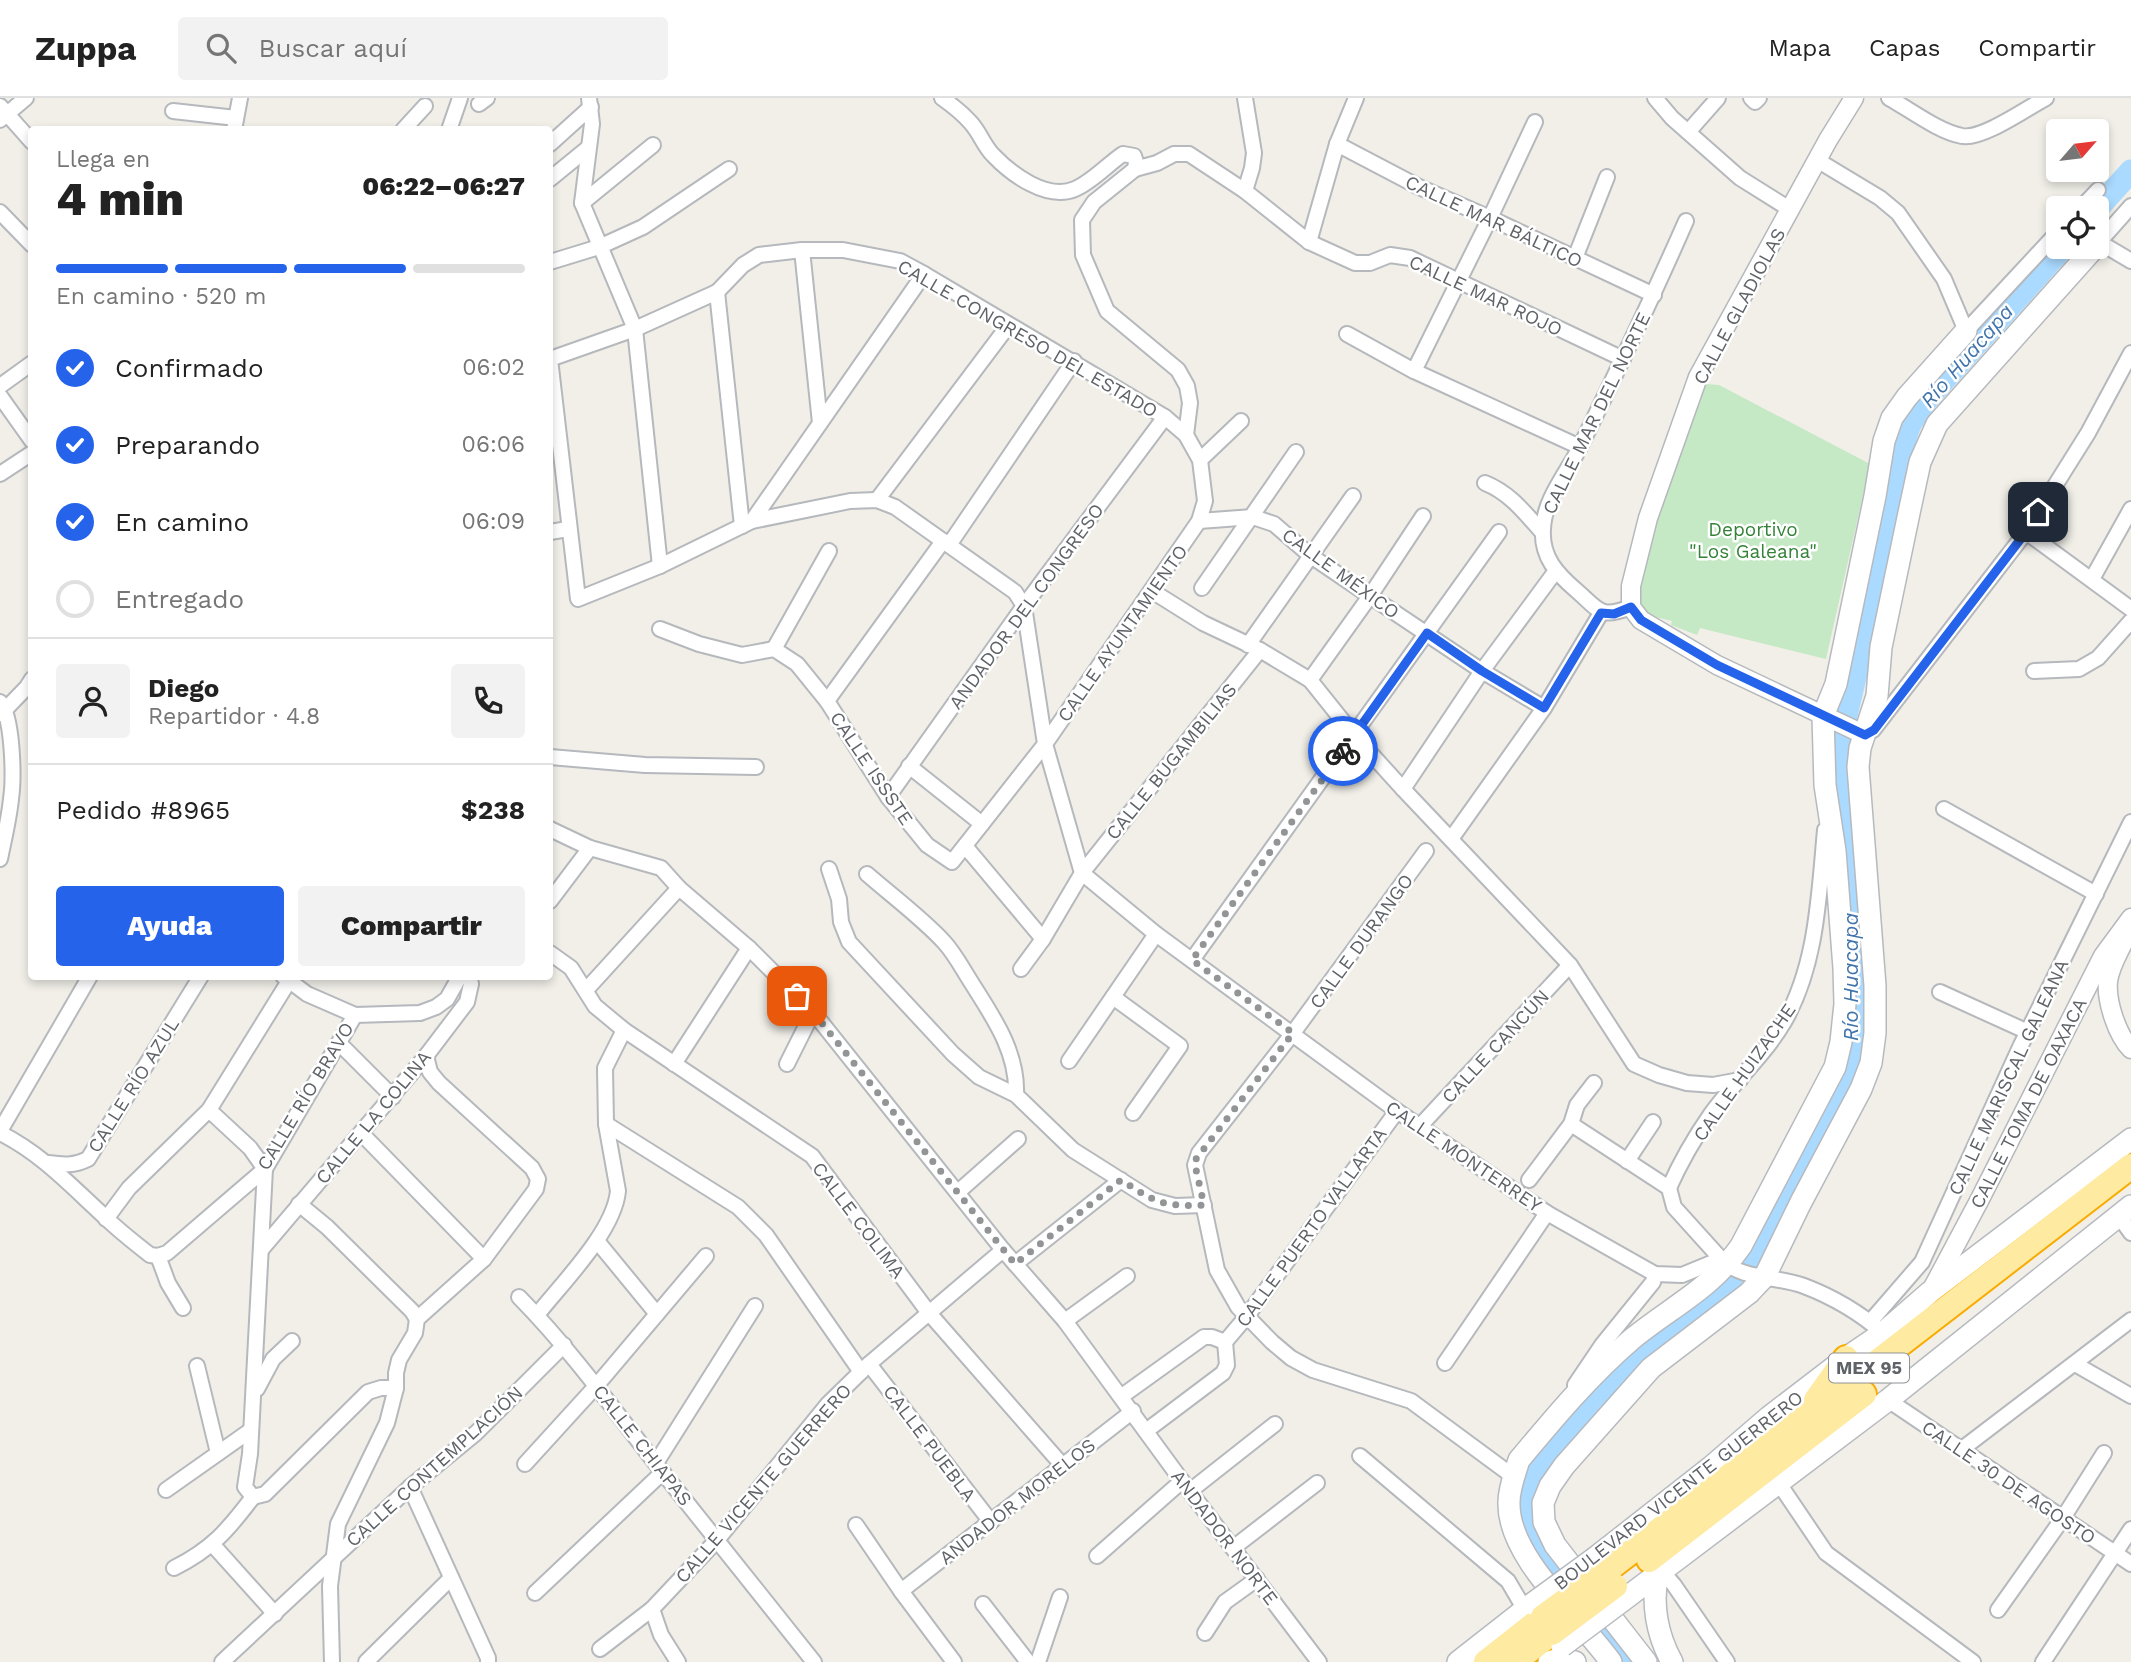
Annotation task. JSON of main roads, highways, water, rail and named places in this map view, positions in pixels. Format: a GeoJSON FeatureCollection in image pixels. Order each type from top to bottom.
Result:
{"type":"FeatureCollection","features":[{"type":"Feature","properties":{"kind":"highway","name":"BOULEVARD VICENTE GUERRERO"},"geometry":{"type":"LineString","coordinates":[[1514,1662],[1797,1425],[2131,1166]]}},
{"type":"Feature","properties":{"kind":"highway","name":"BOULEVARD VICENTE GUERRERO"},"geometry":{"type":"LineString","coordinates":[[1610,1579],[1792,1452],[1957,1319],[2131,1187]]}},
{"type":"Feature","properties":{"kind":"highway"},"geometry":{"type":"LineString","coordinates":[[1797,1425],[1846,1358]]}},
{"type":"Feature","properties":{"kind":"highway","name":"BOULEVARD VICENTE GUERRERO"},"geometry":{"type":"LineString","coordinates":[[1486,1662],[1548,1633]]}},
{"type":"Feature","properties":{"kind":"main road"},"geometry":{"type":"LineString","coordinates":[[1646,1662],[1555,1545],[1544,1522],[1543,1503],[1550,1486],[1564,1466],[1636,1383],[1665,1357],[1749,1293],[1762,1276],[1861,1089],[1871,1063],[1875,1033],[1875,986],[1858,767],[1861,733],[1877,696],[1881,647],[1920,462],[1937,424],[2084,259]]}},
{"type":"Feature","properties":{"kind":"main road"},"geometry":{"type":"LineString","coordinates":[[1611,1662],[1520,1548],[1513,1531],[1509,1502],[1514,1477],[1519,1460],[1612,1357],[1691,1298],[1727,1264],[1741,1246],[1835,1067],[1841,1042],[1844,968],[1835,851],[1825,785],[1826,717],[1836,684],[1884,441],[1892,418],[1907,397],[1966,331]]}},
{"type":"Feature","properties":{"kind":"main road","name":"BOULEVARD VICENTE GUERRERO"},"geometry":{"type":"LineString","coordinates":[[1458,1662],[1548,1633],[1610,1579],[1711,1467],[1769,1417],[1846,1358],[1877,1328],[1930,1292],[2131,1139]]}},
{"type":"Feature","properties":{"kind":"main road","name":"BOULEVARD VICENTE GUERRERO"},"geometry":{"type":"LineString","coordinates":[[1610,1579],[1658,1573],[2127,1218]]}},
{"type":"Feature","properties":{"kind":"main road"},"geometry":{"type":"LineString","coordinates":[[1658,1573],[1654,1604],[1666,1652],[1672,1662]]}},
{"type":"Feature","properties":{"kind":"main road","name":"BOULEVARD VICENTE GUERRERO"},"geometry":{"type":"LineString","coordinates":[[1541,1662],[1548,1633]]}},
{"type":"Feature","properties":{"kind":"waterway","name":"Río Huacapa"},"geometry":{"type":"LineString","coordinates":[[2109,196],[2131,171]]}},
{"type":"Feature","properties":{"kind":"waterway","name":"Río Huacapa"},"geometry":{"type":"LineString","coordinates":[[1626,1662],[1528,1534],[1523,1510],[1524,1489],[1550,1449],[1623,1369],[1649,1346],[1736,1282],[1755,1255],[1841,1093],[1855,1035],[1856,963],[1839,745],[1860,656],[1896,464],[1910,424],[1927,399],[2052,259]]}},
{"type":"Feature","properties":{"kind":"park label","name":"Deportivo \"Los Galeana\""},"geometry":{"type":"Point","coordinates":[1753,540]}}]}
